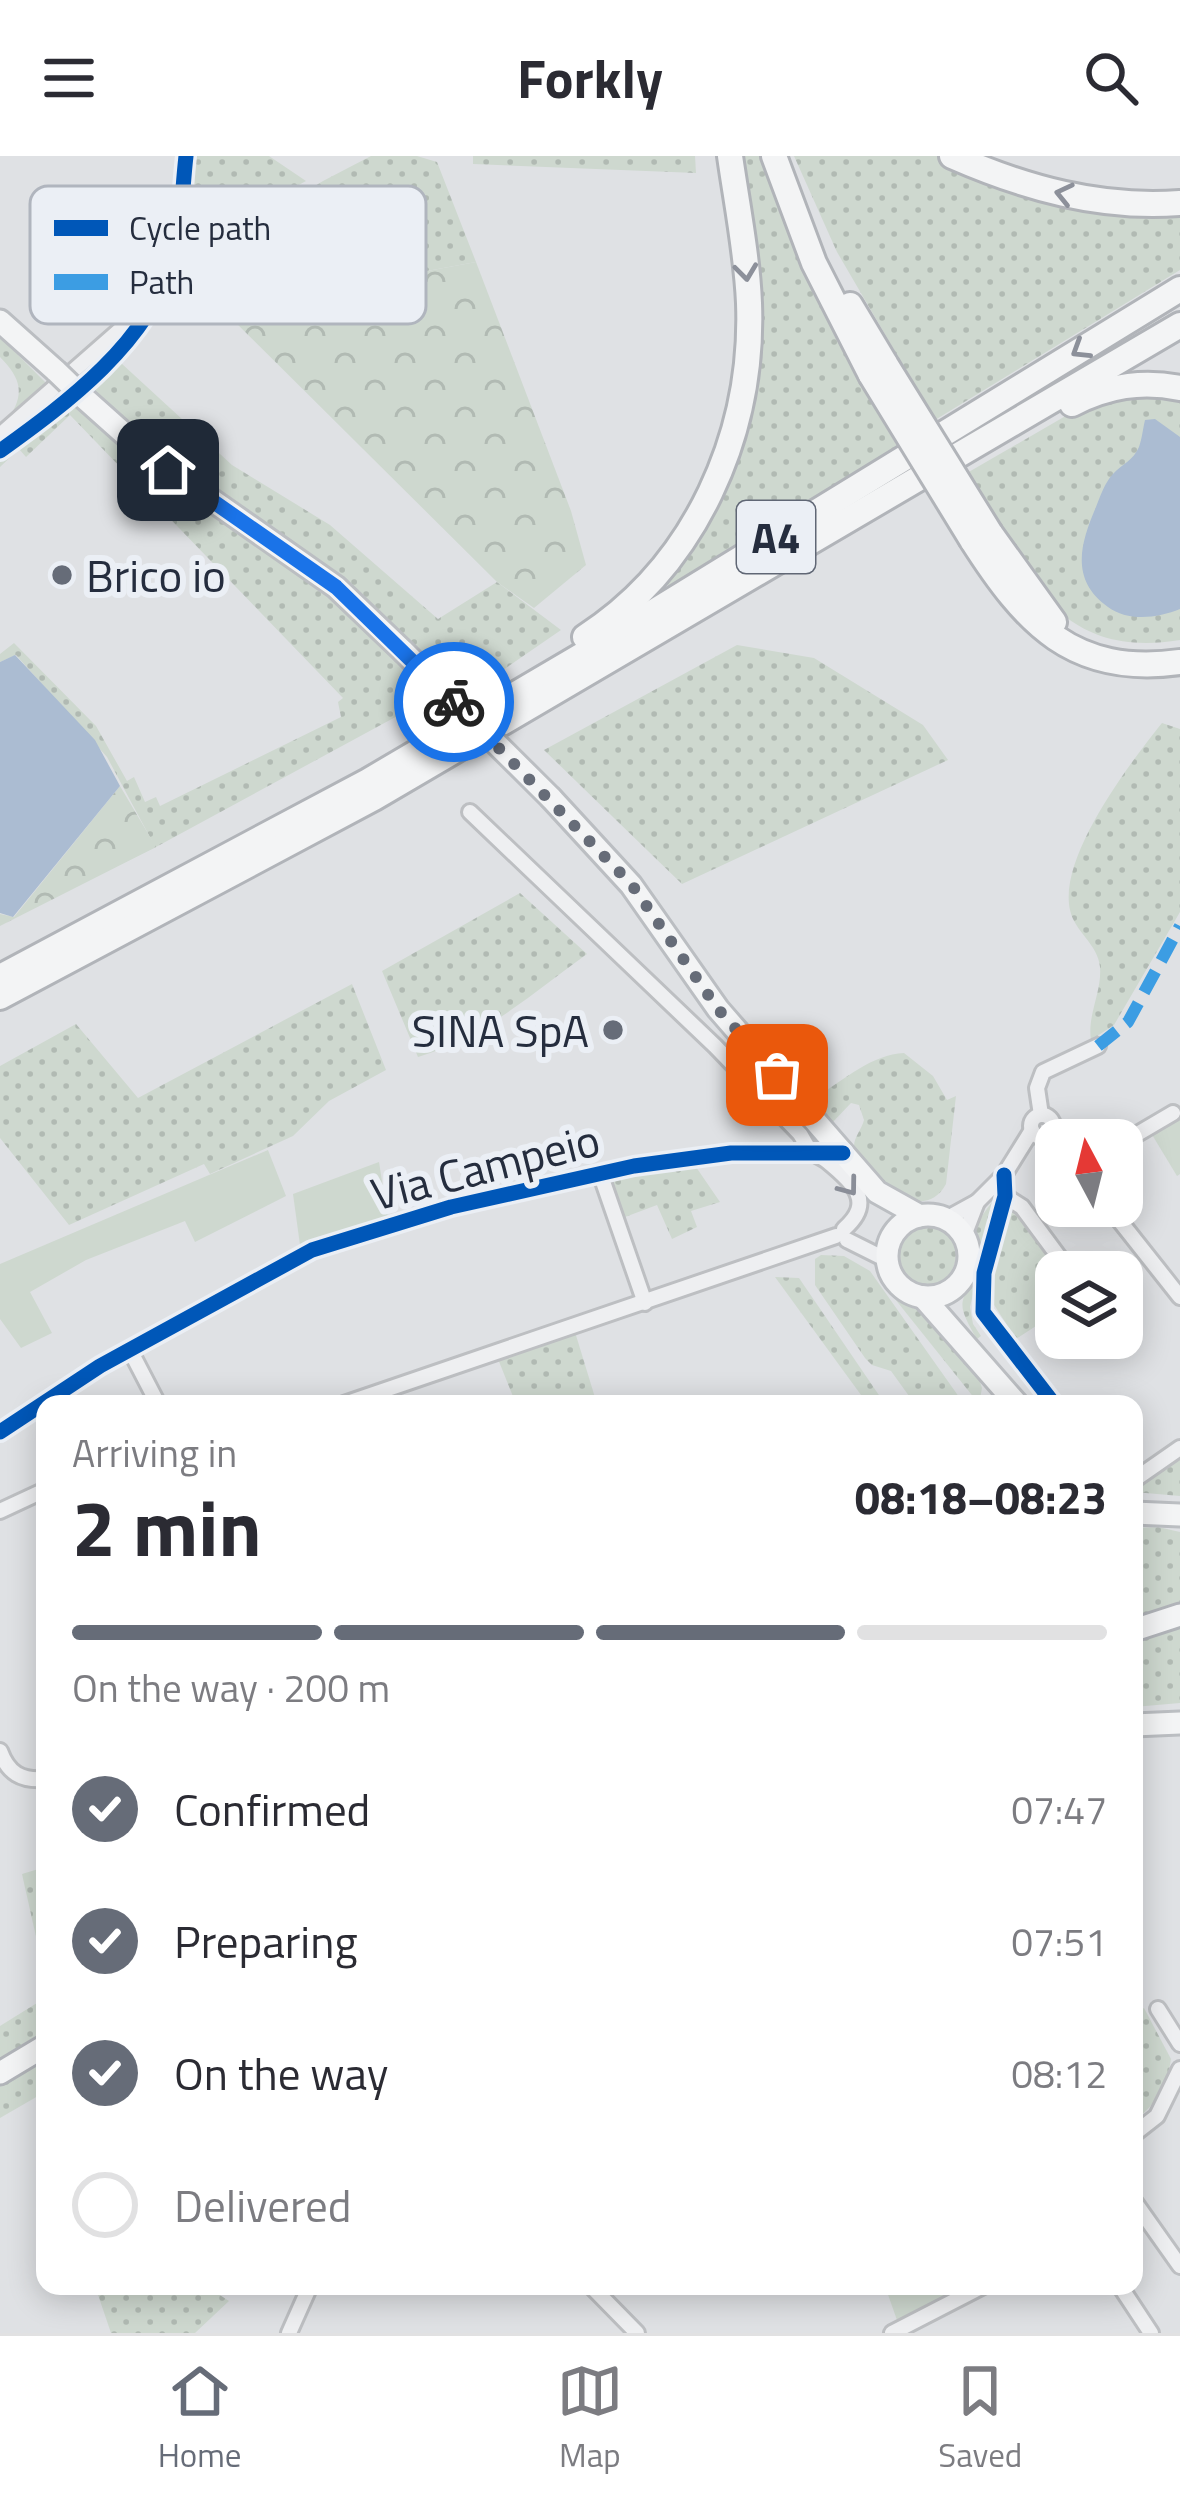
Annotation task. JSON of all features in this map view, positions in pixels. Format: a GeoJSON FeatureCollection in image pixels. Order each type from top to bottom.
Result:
{"type":"FeatureCollection","features":[{"type":"Feature","properties":{"kind":"highway"},"geometry":{"type":"LineString","coordinates":[[368,781],[397,753],[610,618],[656,574],[692,528],[724,466],[746,373],[747,281],[730,156]]}},
{"type":"Feature","properties":{"kind":"highway"},"geometry":{"type":"LineString","coordinates":[[774,156],[814,263],[981,536],[1012,601],[1064,646],[1121,665],[1180,662]]}},
{"type":"Feature","properties":{"kind":"highway"},"geometry":{"type":"LineString","coordinates":[[786,156],[810,226],[879,370]]}},
{"type":"Feature","properties":{"kind":"highway"},"geometry":{"type":"LineString","coordinates":[[952,156],[1068,197],[1149,205],[1180,203]]}},
{"type":"Feature","properties":{"kind":"highway","name":"A4"},"geometry":{"type":"LineString","coordinates":[[0,977],[368,781],[1180,289]]}},
{"type":"Feature","properties":{"kind":"highway","name":"A4"},"geometry":{"type":"LineString","coordinates":[[0,997],[374,799],[1180,325]]}},
{"type":"Feature","properties":{"kind":"highway"},"geometry":{"type":"LineString","coordinates":[[855,513],[1090,394],[1122,385],[1180,388]]}},
{"type":"Feature","properties":{"kind":"highway"},"geometry":{"type":"LineString","coordinates":[[981,536],[1053,622],[1101,647],[1129,653],[1180,646]]}},
{"type":"Feature","properties":{"kind":"main road"},"geometry":{"type":"LineString","coordinates":[[0,321],[149,456],[318,573],[551,798],[640,896],[718,1009],[826,1147],[878,1192],[920,1216],[946,1219],[964,1236],[968,1263],[954,1288],[956,1316],[966,1344]]}},
{"type":"Feature","properties":{"kind":"main road"},"geometry":{"type":"LineString","coordinates":[[878,1192],[892,1237]]}},
{"type":"Feature","properties":{"kind":"main road"},"geometry":{"type":"LineString","coordinates":[[920,1216],[906,1221],[892,1237],[887,1260],[898,1284],[922,1297],[1009,1395]]}},
{"type":"Feature","properties":{"kind":"main road"},"geometry":{"type":"LineString","coordinates":[[922,1297],[954,1288]]}},
{"type":"Feature","properties":{"kind":"main road"},"geometry":{"type":"LineString","coordinates":[[1143,1510],[1180,1515]]}},
{"type":"Feature","properties":{"kind":"main road"},"geometry":{"type":"LineString","coordinates":[[1143,1627],[1180,1615]]}},
{"type":"Feature","properties":{"kind":"main road"},"geometry":{"type":"LineString","coordinates":[[1143,1725],[1180,1723]]}},
{"type":"Feature","properties":{"kind":"main road"},"geometry":{"type":"LineString","coordinates":[[0,2073],[36,2051]]}},
{"type":"Feature","properties":{"kind":"street"},"geometry":{"type":"LineString","coordinates":[[182,186],[186,156]]}},
{"type":"Feature","properties":{"kind":"street"},"geometry":{"type":"LineString","coordinates":[[0,435],[128,324]]}},
{"type":"Feature","properties":{"kind":"street"},"geometry":{"type":"LineString","coordinates":[[0,452],[49,417],[142,324]]}},
{"type":"Feature","properties":{"kind":"street"},"geometry":{"type":"LineString","coordinates":[[371,1395],[842,1235],[858,1216],[861,1199],[829,1162],[826,1147],[800,1134],[716,1046],[470,812]]}},
{"type":"Feature","properties":{"kind":"street"},"geometry":{"type":"LineString","coordinates":[[1041,1115],[1037,1088],[1042,1072],[1098,1046]]}},
{"type":"Feature","properties":{"kind":"street"},"geometry":{"type":"LineString","coordinates":[[1143,1131],[1173,1113]]}},
{"type":"Feature","properties":{"kind":"street"},"geometry":{"type":"LineString","coordinates":[[946,1219],[977,1202],[1004,1174],[1032,1130],[1033,1120],[1041,1115]]}},
{"type":"Feature","properties":{"kind":"street"},"geometry":{"type":"LineString","coordinates":[[1041,1115],[1051,1119]]}},
{"type":"Feature","properties":{"kind":"street","name":"Via Campeio"},"geometry":{"type":"LineString","coordinates":[[56,1395],[312,1250],[451,1207],[600,1173],[677,1159],[826,1147]]}},
{"type":"Feature","properties":{"kind":"street"},"geometry":{"type":"LineString","coordinates":[[600,1173],[645,1303]]}},
{"type":"Feature","properties":{"kind":"street"},"geometry":{"type":"LineString","coordinates":[[1004,1174],[1005,1196],[984,1273],[983,1312],[1047,1395]]}},
{"type":"Feature","properties":{"kind":"street"},"geometry":{"type":"LineString","coordinates":[[1005,1196],[1022,1207],[1054,1251]]}},
{"type":"Feature","properties":{"kind":"street"},"geometry":{"type":"LineString","coordinates":[[964,1236],[977,1202]]}},
{"type":"Feature","properties":{"kind":"street"},"geometry":{"type":"LineString","coordinates":[[1125,1227],[1180,1297]]}},
{"type":"Feature","properties":{"kind":"street"},"geometry":{"type":"LineString","coordinates":[[842,1235],[887,1260]]}},
{"type":"Feature","properties":{"kind":"street"},"geometry":{"type":"LineString","coordinates":[[130,1351],[153,1395]]}},
{"type":"Feature","properties":{"kind":"street","name":"Via Campeio"},"geometry":{"type":"LineString","coordinates":[[0,1432],[36,1408]]}},
{"type":"Feature","properties":{"kind":"street"},"geometry":{"type":"LineString","coordinates":[[1143,1474],[1180,1448]]}},
{"type":"Feature","properties":{"kind":"street"},"geometry":{"type":"LineString","coordinates":[[0,1511],[36,1494]]}},
{"type":"Feature","properties":{"kind":"street"},"geometry":{"type":"LineString","coordinates":[[0,1751],[11,1772],[22,1779],[36,1779]]}},
{"type":"Feature","properties":{"kind":"street"},"geometry":{"type":"LineString","coordinates":[[1158,2008],[1180,2044]]}},
{"type":"Feature","properties":{"kind":"street"},"geometry":{"type":"LineString","coordinates":[[1143,2127],[1156,2116],[1180,2068]]}},
{"type":"Feature","properties":{"kind":"street"},"geometry":{"type":"LineString","coordinates":[[1143,2214],[1180,2266]]}},
{"type":"Feature","properties":{"kind":"street"},"geometry":{"type":"LineString","coordinates":[[289,2333],[306,2295]]}},
{"type":"Feature","properties":{"kind":"street"},"geometry":{"type":"LineString","coordinates":[[600,2295],[637,2333]]}},
{"type":"Feature","properties":{"kind":"street"},"geometry":{"type":"LineString","coordinates":[[892,2333],[965,2295]]}},
{"type":"Feature","properties":{"kind":"street"},"geometry":{"type":"LineString","coordinates":[[1126,2295],[1150,2333]]}},
{"type":"Feature","properties":{"kind":"green space"},"geometry":{"type":"Polygon","coordinates":[[[195,156],[269,156],[306,181],[297,186],[191,186],[195,156]]]}},
{"type":"Feature","properties":{"kind":"green space"},"geometry":{"type":"Polygon","coordinates":[[[371,156],[417,156],[437,162],[476,262],[426,271],[426,186],[315,186],[371,156]]]}},
{"type":"Feature","properties":{"kind":"green space"},"geometry":{"type":"Polygon","coordinates":[[[473,156],[695,156],[696,173],[473,164],[473,156]]]}},
{"type":"Feature","properties":{"kind":"green space"},"geometry":{"type":"Polygon","coordinates":[[[744,156],[763,156],[821,305],[897,446],[668,589],[667,577],[722,491],[757,271],[744,156]]]}},
{"type":"Feature","properties":{"kind":"green space"},"geometry":{"type":"Polygon","coordinates":[[[794,156],[945,156],[1180,209],[1180,270],[935,420],[837,252],[794,156]]]}},
{"type":"Feature","properties":{"kind":"green space"},"geometry":{"type":"Polygon","coordinates":[[[476,262],[571,511],[586,565],[534,608],[497,582],[237,324],[426,324],[426,271],[476,262]]]}},
{"type":"Feature","properties":{"kind":"green space"},"geometry":{"type":"Polygon","coordinates":[[[0,337],[48,385],[7,420],[19,395],[13,372],[0,357],[0,337]]]}},
{"type":"Feature","properties":{"kind":"green space"},"geometry":{"type":"Polygon","coordinates":[[[121,363],[232,465],[330,525],[438,619],[497,582],[561,630],[416,730],[401,714],[70,889],[152,841],[107,757],[16,655],[0,662],[0,654],[14,643],[96,726],[127,781],[134,777],[145,802],[156,797],[160,806],[341,717],[338,702],[343,698],[70,415],[26,457],[19,449],[0,467],[0,460],[26,444],[121,363]]]}},
{"type":"Feature","properties":{"kind":"green space"},"geometry":{"type":"Polygon","coordinates":[[[1131,390],[1180,398],[1180,640],[1136,643],[1100,636],[1071,621],[1025,572],[967,473],[1100,396],[1131,390]]]}},
{"type":"Feature","properties":{"kind":"green space"},"geometry":{"type":"Polygon","coordinates":[[[737,645],[814,658],[923,725],[948,760],[682,884],[544,750],[737,645]]]}},
{"type":"Feature","properties":{"kind":"green space"},"geometry":{"type":"Polygon","coordinates":[[[1162,723],[1180,729],[1180,912],[1114,1025],[1091,1040],[1100,967],[1072,918],[1069,888],[1085,838],[1162,723]]]}},
{"type":"Feature","properties":{"kind":"green space"},"geometry":{"type":"Polygon","coordinates":[[[120,786],[156,847],[0,926],[0,914],[14,917],[120,786]]]}},
{"type":"Feature","properties":{"kind":"green space"},"geometry":{"type":"Polygon","coordinates":[[[520,893],[587,954],[486,1026],[418,1057],[382,971],[520,893]]]}},
{"type":"Feature","properties":{"kind":"green space"},"geometry":{"type":"Polygon","coordinates":[[[352,984],[386,1070],[329,1101],[293,1136],[210,1174],[204,1164],[69,1225],[0,1138],[0,1066],[76,1024],[138,1098],[352,984]]]}},
{"type":"Feature","properties":{"kind":"green space"},"geometry":{"type":"Polygon","coordinates":[[[904,1053],[933,1076],[947,1100],[956,1096],[946,1184],[935,1197],[921,1201],[906,1199],[877,1181],[858,1156],[854,1143],[864,1120],[859,1105],[851,1103],[831,1124],[814,1108],[818,1096],[859,1069],[904,1053]]]}},
{"type":"Feature","properties":{"kind":"green space"},"geometry":{"type":"Polygon","coordinates":[[[1180,1116],[1180,1174],[1177,1176],[1151,1133],[1180,1116]]]}},
{"type":"Feature","properties":{"kind":"green space"},"geometry":{"type":"Polygon","coordinates":[[[268,1150],[286,1196],[195,1242],[185,1221],[86,1260],[30,1292],[52,1333],[21,1348],[0,1319],[0,1264],[268,1150]]]}},
{"type":"Feature","properties":{"kind":"green space"},"geometry":{"type":"Polygon","coordinates":[[[379,1162],[388,1219],[300,1245],[293,1194],[379,1162]]]}},
{"type":"Feature","properties":{"kind":"green space"},"geometry":{"type":"Polygon","coordinates":[[[696,1167],[720,1202],[691,1211],[697,1227],[672,1239],[657,1205],[625,1217],[609,1174],[696,1167]]]}},
{"type":"Feature","properties":{"kind":"green space"},"geometry":{"type":"Polygon","coordinates":[[[992,1202],[970,1307],[981,1336],[977,1339],[964,1315],[963,1301],[977,1254],[975,1230],[992,1202]]]}},
{"type":"Feature","properties":{"kind":"green space"},"geometry":{"type":"Polygon","coordinates":[[[1011,1204],[1049,1251],[1035,1251],[1035,1327],[1016,1339],[989,1297],[1011,1204]]]}},
{"type":"Feature","properties":{"kind":"green space"},"geometry":{"type":"Polygon","coordinates":[[[926,1225],[947,1234],[956,1255],[947,1276],[926,1285],[905,1276],[896,1255],[905,1234],[926,1225]]]}},
{"type":"Feature","properties":{"kind":"green space"},"geometry":{"type":"Polygon","coordinates":[[[844,1256],[870,1271],[958,1395],[908,1395],[891,1371],[872,1365],[815,1285],[815,1259],[844,1256]]]}},
{"type":"Feature","properties":{"kind":"green space"},"geometry":{"type":"Polygon","coordinates":[[[775,1277],[799,1278],[879,1395],[861,1395],[775,1277]]]}},
{"type":"Feature","properties":{"kind":"green space"},"geometry":{"type":"Polygon","coordinates":[[[895,1299],[925,1312],[978,1376],[981,1395],[972,1395],[895,1299]]]}},
{"type":"Feature","properties":{"kind":"green space"},"geometry":{"type":"Polygon","coordinates":[[[575,1332],[594,1395],[512,1395],[498,1359],[575,1332]]]}},
{"type":"Feature","properties":{"kind":"green space"},"geometry":{"type":"Polygon","coordinates":[[[1180,1456],[1180,1496],[1143,1493],[1143,1479],[1180,1456]]]}},
{"type":"Feature","properties":{"kind":"green space"},"geometry":{"type":"Polygon","coordinates":[[[1143,1528],[1180,1532],[1180,1703],[1143,1706],[1143,1528]]]}},
{"type":"Feature","properties":{"kind":"green space"},"geometry":{"type":"Polygon","coordinates":[[[36,1870],[36,1937],[22,1874],[36,1870]]]}},
{"type":"Feature","properties":{"kind":"green space"},"geometry":{"type":"Polygon","coordinates":[[[36,2004],[36,2036],[0,2059],[0,2026],[36,2004]]]}},
{"type":"Feature","properties":{"kind":"green space"},"geometry":{"type":"Polygon","coordinates":[[[1143,2009],[1171,2059],[1160,2092],[1143,2113],[1143,2009]]]}},
{"type":"Feature","properties":{"kind":"green space"},"geometry":{"type":"Polygon","coordinates":[[[36,2064],[36,2097],[0,2118],[0,2086],[36,2064]]]}},
{"type":"Feature","properties":{"kind":"green space"},"geometry":{"type":"Polygon","coordinates":[[[98,2295],[220,2295],[229,2301],[195,2333],[111,2333],[98,2295]]]}},
{"type":"Feature","properties":{"kind":"green space"},"geometry":{"type":"Polygon","coordinates":[[[888,2295],[954,2295],[898,2323],[888,2295]]]}},
{"type":"Feature","properties":{"kind":"water"},"geometry":{"type":"Polygon","coordinates":[[[1155,419],[1180,437],[1180,609],[1134,617],[1116,612],[1096,596],[1083,573],[1083,548],[1105,485],[1137,452],[1145,420],[1155,419]]]}},
{"type":"Feature","properties":{"kind":"water"},"geometry":{"type":"Polygon","coordinates":[[[15,655],[95,740],[120,786],[13,917],[0,913],[0,662],[15,655]]]}},
{"type":"Feature","properties":{"kind":"marked path"},"geometry":{"type":"LineString","coordinates":[[1098,1046],[1128,1022],[1180,926]]}},
{"type":"Feature","properties":{"kind":"cycle path"},"geometry":{"type":"LineString","coordinates":[[183,186],[186,156]]}},
{"type":"Feature","properties":{"kind":"cycle path"},"geometry":{"type":"LineString","coordinates":[[0,451],[78,391],[140,324]]}},
{"type":"Feature","properties":{"kind":"cycle path"},"geometry":{"type":"LineString","coordinates":[[56,1395],[312,1250],[451,1207],[634,1166],[731,1153],[843,1153]]}},
{"type":"Feature","properties":{"kind":"cycle path"},"geometry":{"type":"LineString","coordinates":[[1004,1175],[1005,1196],[984,1273],[983,1312],[1047,1395]]}},
{"type":"Feature","properties":{"kind":"cycle path"},"geometry":{"type":"LineString","coordinates":[[0,1432],[36,1408]]}},
{"type":"Feature","properties":{"kind":"way so far"},"geometry":{"type":"LineString","coordinates":[[454,702],[632,885],[718,1009],[777,1075]]}},
{"type":"Feature","properties":{"kind":"place","name":"Brico io"},"geometry":{"type":"Point","coordinates":[62,575]}},
{"type":"Feature","properties":{"kind":"place","name":"SINA SpA"},"geometry":{"type":"Point","coordinates":[613,1030]}},
{"type":"Feature","properties":{"kind":"route"},"geometry":{"type":"LineString","coordinates":[[168,470],[336,587],[454,702]]}}]}
